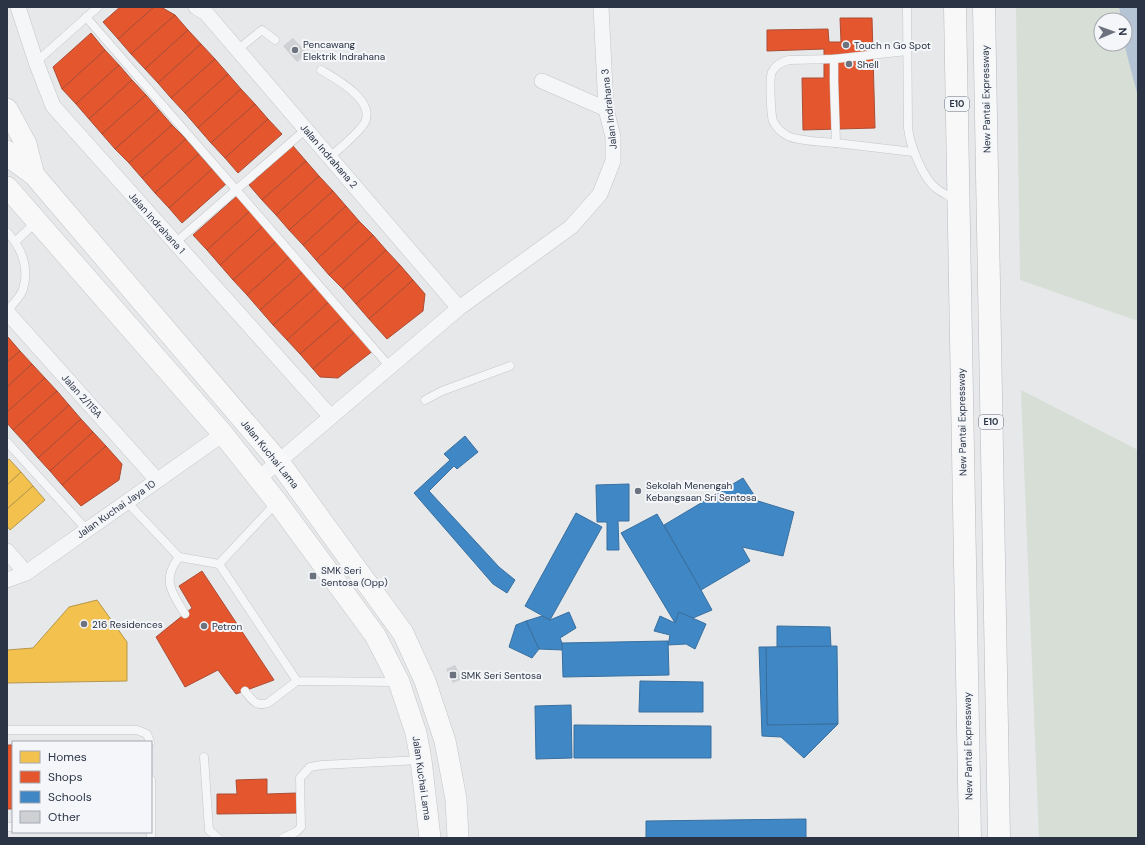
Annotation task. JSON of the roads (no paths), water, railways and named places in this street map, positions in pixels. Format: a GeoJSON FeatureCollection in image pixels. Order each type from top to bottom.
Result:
{"type":"FeatureCollection","features":[{"type":"Feature","properties":{"kind":"highway","name":"New Pantai Expressway"},"geometry":{"type":"LineString","coordinates":[[955,7],[970,838]]}},
{"type":"Feature","properties":{"kind":"highway","name":"New Pantai Expressway"},"geometry":{"type":"LineString","coordinates":[[984,7],[999,838]]}},
{"type":"Feature","properties":{"kind":"main road","name":"Jalan Kuchai Lama"},"geometry":{"type":"LineString","coordinates":[[7,109],[26,144],[34,175],[278,462],[403,633],[425,681],[445,741],[456,799],[458,838]]}},
{"type":"Feature","properties":{"kind":"main road"},"geometry":{"type":"LineString","coordinates":[[7,151],[12,159],[34,175]]}},
{"type":"Feature","properties":{"kind":"main road","name":"Jalan Kuchai Lama"},"geometry":{"type":"LineString","coordinates":[[7,187],[223,434],[277,502],[375,635],[399,682],[416,733],[421,760],[430,838]]}},
{"type":"Feature","properties":{"kind":"street","name":"Jalan Indrahana 1"},"geometry":{"type":"LineString","coordinates":[[18,7],[36,62],[53,106],[331,417]]}},
{"type":"Feature","properties":{"kind":"street","name":"Jalan Indrahana 2"},"geometry":{"type":"LineString","coordinates":[[196,7],[206,13],[459,308]]}},
{"type":"Feature","properties":{"kind":"street","name":"Jalan Indrahana 3"},"geometry":{"type":"LineString","coordinates":[[258,479],[459,308],[571,227],[600,194],[613,161],[612,137],[606,109],[601,7]]}},
{"type":"Feature","properties":{"kind":"street"},"geometry":{"type":"LineString","coordinates":[[542,81],[606,109]]}},
{"type":"Feature","properties":{"kind":"street","name":"Jalan 2/115A"},"geometry":{"type":"LineString","coordinates":[[7,311],[157,480]]}},
{"type":"Feature","properties":{"kind":"street","name":"Jalan Kuchai Jaya 10"},"geometry":{"type":"LineString","coordinates":[[7,580],[26,572],[223,434]]}},
{"type":"Feature","properties":{"kind":"street"},"geometry":{"type":"LineString","coordinates":[[7,551],[26,572]]}},
{"type":"Feature","properties":{"kind":"lane"},"geometry":{"type":"LineString","coordinates":[[36,62],[98,7]]}},
{"type":"Feature","properties":{"kind":"lane"},"geometry":{"type":"LineString","coordinates":[[907,7],[908,128],[913,152],[926,176],[936,189],[958,201]]}},
{"type":"Feature","properties":{"kind":"lane"},"geometry":{"type":"LineString","coordinates":[[86,18],[390,367]]}},
{"type":"Feature","properties":{"kind":"lane"},"geometry":{"type":"LineString","coordinates":[[237,50],[262,30],[275,40]]}},
{"type":"Feature","properties":{"kind":"lane"},"geometry":{"type":"LineString","coordinates":[[907,51],[834,58],[789,60],[781,62],[772,73],[770,80],[772,119],[778,129],[792,138],[913,152]]}},
{"type":"Feature","properties":{"kind":"lane"},"geometry":{"type":"LineString","coordinates":[[834,58],[836,143]]}},
{"type":"Feature","properties":{"kind":"lane"},"geometry":{"type":"LineString","coordinates":[[321,70],[352,91],[365,107],[366,114],[365,122],[361,128],[330,157]]}},
{"type":"Feature","properties":{"kind":"lane"},"geometry":{"type":"LineString","coordinates":[[175,243],[305,130]]}},
{"type":"Feature","properties":{"kind":"lane"},"geometry":{"type":"LineString","coordinates":[[16,241],[37,221]]}},
{"type":"Feature","properties":{"kind":"lane"},"geometry":{"type":"LineString","coordinates":[[7,232],[16,241],[25,266],[23,290],[7,311]]}},
{"type":"Feature","properties":{"kind":"lane"},"geometry":{"type":"LineString","coordinates":[[426,400],[442,391],[510,366]]}},
{"type":"Feature","properties":{"kind":"lane"},"geometry":{"type":"LineString","coordinates":[[7,442],[87,530]]}},
{"type":"Feature","properties":{"kind":"lane"},"geometry":{"type":"LineString","coordinates":[[127,502],[179,558],[220,564],[297,681]]}},
{"type":"Feature","properties":{"kind":"lane"},"geometry":{"type":"LineString","coordinates":[[220,564],[277,502]]}},
{"type":"Feature","properties":{"kind":"lane"},"geometry":{"type":"LineString","coordinates":[[179,558],[172,566],[169,573],[169,583],[173,594],[185,614]]}},
{"type":"Feature","properties":{"kind":"lane"},"geometry":{"type":"LineString","coordinates":[[245,691],[254,703],[263,705],[268,703],[297,681],[399,682]]}},
{"type":"Feature","properties":{"kind":"lane"},"geometry":{"type":"LineString","coordinates":[[7,730],[137,730],[147,734],[150,741]]}},
{"type":"Feature","properties":{"kind":"lane"},"geometry":{"type":"LineString","coordinates":[[204,757],[209,830],[218,838]]}},
{"type":"Feature","properties":{"kind":"lane"},"geometry":{"type":"LineString","coordinates":[[283,838],[296,832],[301,827],[300,778],[310,767],[322,765],[421,760]]}},
{"type":"Feature","properties":{"kind":"water"},"geometry":{"type":"Polygon","coordinates":[[[1119,7],[1138,7],[1138,97],[1126,52],[1133,52],[1133,12],[1120,12],[1119,7]]]}},
{"type":"Feature","properties":{"kind":"place","name":"Touch n Go Spot"},"geometry":{"type":"Point","coordinates":[846,45]}},
{"type":"Feature","properties":{"kind":"place","name":"Pencawang Elektrik Indrahana"},"geometry":{"type":"Point","coordinates":[295,50]}},
{"type":"Feature","properties":{"kind":"place","name":"Shell"},"geometry":{"type":"Point","coordinates":[849,64]}},
{"type":"Feature","properties":{"kind":"place","name":"Sekolah Menengah Kebangsaan Sri Sentosa"},"geometry":{"type":"Point","coordinates":[638,491]}},
{"type":"Feature","properties":{"kind":"place","name":"SMK Seri Sentosa (Opp)"},"geometry":{"type":"Point","coordinates":[313,576]}},
{"type":"Feature","properties":{"kind":"place","name":"216 Residences"},"geometry":{"type":"Point","coordinates":[84,624]}},
{"type":"Feature","properties":{"kind":"place","name":"Petron"},"geometry":{"type":"Point","coordinates":[204,626]}},
{"type":"Feature","properties":{"kind":"place","name":"SMK Seri Sentosa"},"geometry":{"type":"Point","coordinates":[453,675]}}]}
